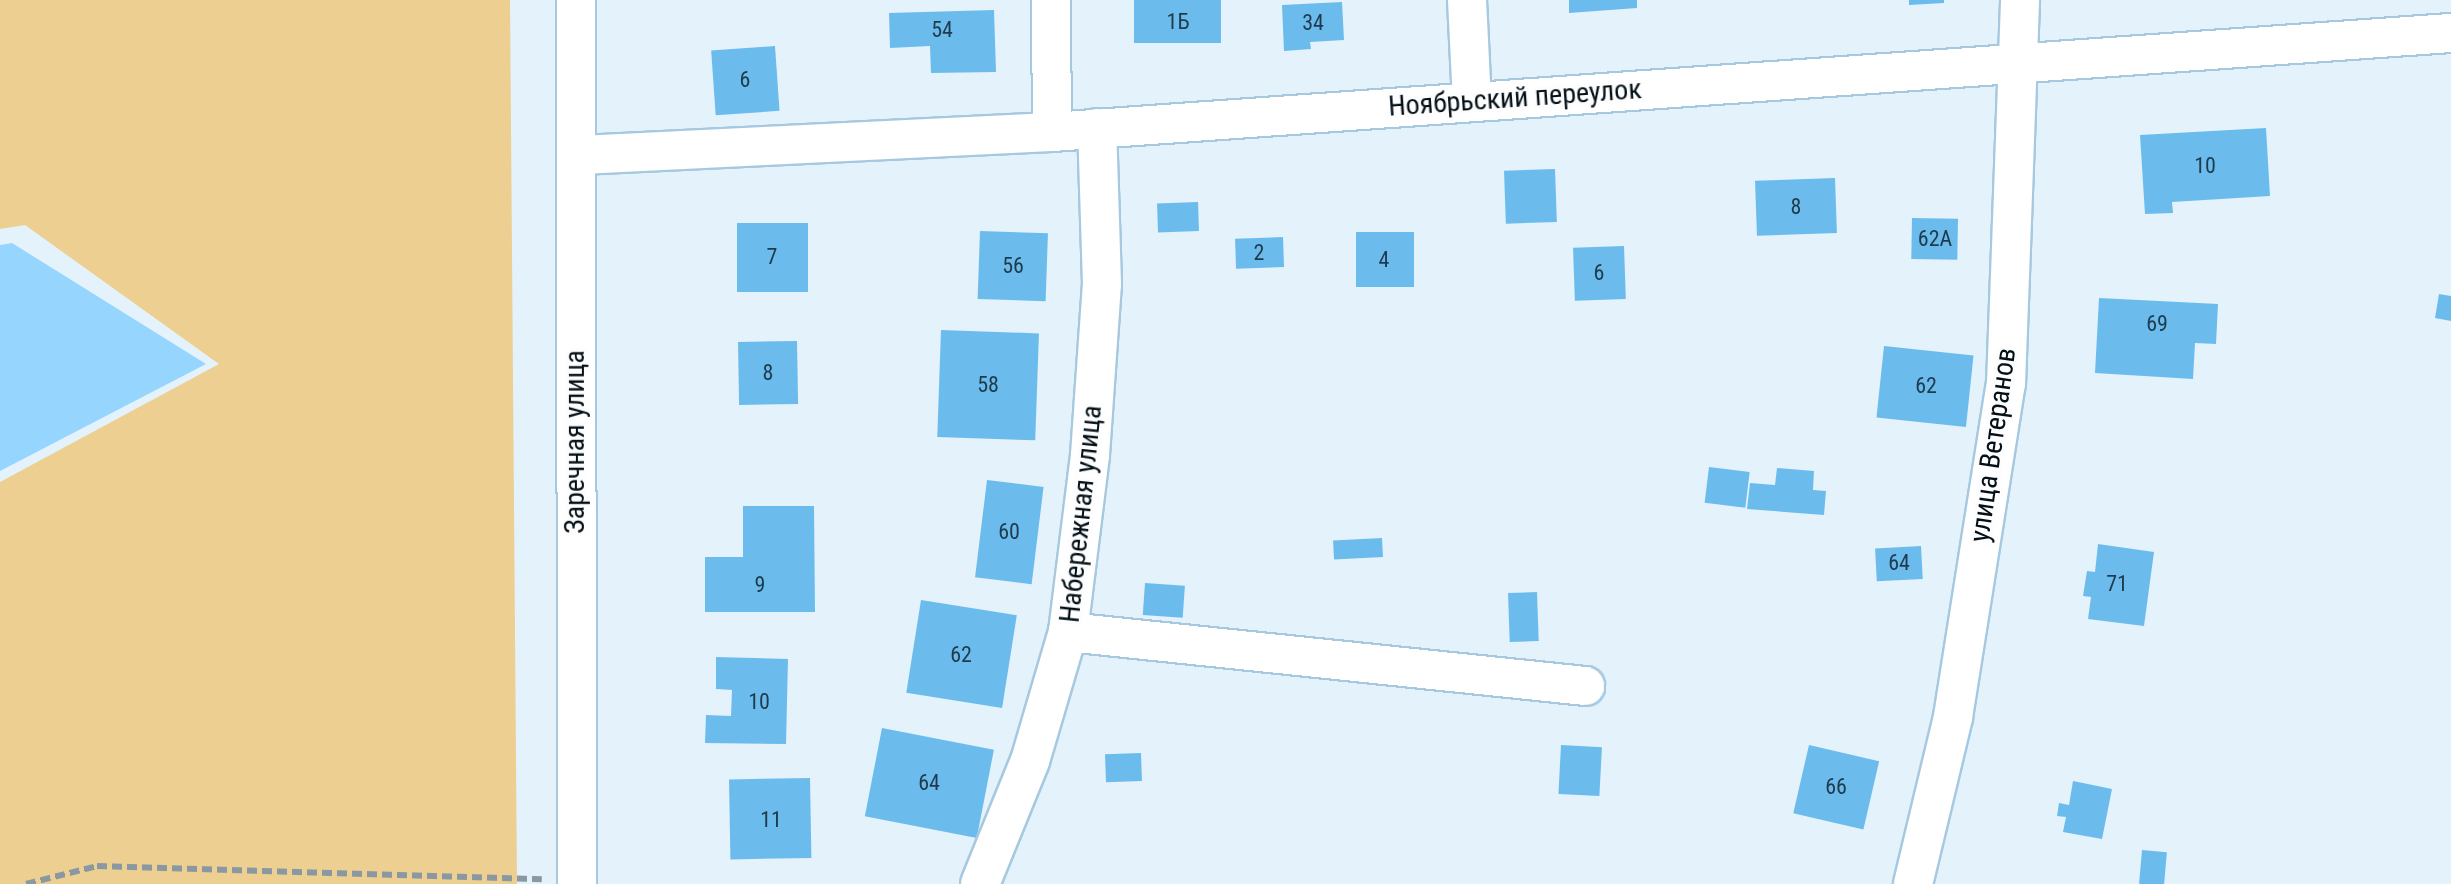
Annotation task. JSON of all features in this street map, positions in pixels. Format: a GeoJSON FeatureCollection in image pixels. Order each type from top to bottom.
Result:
{"type":"FeatureCollection","features":[{"type":"Feature","properties":{"kind":"street","name":"Заречная улица"},"geometry":{"type":"LineString","coordinates":[[576,0],[579,156],[574,394],[582,883]]}},
{"type":"Feature","properties":{"kind":"street"},"geometry":{"type":"LineString","coordinates":[[1051,0],[1052,132]]}},
{"type":"Feature","properties":{"kind":"street"},"geometry":{"type":"LineString","coordinates":[[1467,0],[1472,101]]}},
{"type":"Feature","properties":{"kind":"street","name":"улица Ветеранов"},"geometry":{"type":"LineString","coordinates":[[1913,884],[1954,717],[2006,384],[2020,0]]}},
{"type":"Feature","properties":{"kind":"street","name":"Ноябрьский переулок"},"geometry":{"type":"LineString","coordinates":[[579,156],[1052,132],[2451,33]]}},
{"type":"Feature","properties":{"kind":"street","name":"Набережная улица"},"geometry":{"type":"LineString","coordinates":[[980,884],[1030,761],[1068,632],[1090,455],[1102,284],[1097,128]]}},
{"type":"Feature","properties":{"kind":"street"},"geometry":{"type":"LineString","coordinates":[[1068,632],[1584,686]]}},
{"type":"Feature","properties":{"kind":"path"},"geometry":{"type":"LineString","coordinates":[[26,884],[97,866],[582,883]]}},
{"type":"Feature","properties":{"kind":"shaded area"},"geometry":{"type":"Polygon","coordinates":[[[0,0],[510,0],[517,884],[0,884],[0,482],[219,364],[25,225],[0,229],[0,0]]]}},
{"type":"Feature","properties":{"kind":"water"},"geometry":{"type":"Polygon","coordinates":[[[12,243],[206,364],[0,471],[0,245],[12,243]]]}},
{"type":"Feature","properties":{"kind":"building"},"geometry":{"type":"Polygon","coordinates":[[[1134,0],[1221,0],[1221,43],[1134,43],[1134,0]]]}},
{"type":"Feature","properties":{"kind":"building"},"geometry":{"type":"Polygon","coordinates":[[[1569,0],[1637,0],[1637,8],[1569,13],[1569,0]]]}},
{"type":"Feature","properties":{"kind":"building"},"geometry":{"type":"Polygon","coordinates":[[[1909,0],[1944,0],[1944,3],[1909,5],[1909,0]]]}},
{"type":"Feature","properties":{"kind":"building"},"geometry":{"type":"Polygon","coordinates":[[[1342,2],[1344,40],[1310,42],[1311,49],[1284,51],[1282,5],[1342,2]]]}},
{"type":"Feature","properties":{"kind":"building"},"geometry":{"type":"Polygon","coordinates":[[[994,10],[996,72],[931,73],[930,46],[890,48],[889,13],[994,10]]]}},
{"type":"Feature","properties":{"kind":"building"},"geometry":{"type":"Polygon","coordinates":[[[775,46],[780,111],[716,115],[711,50],[775,46]]]}},
{"type":"Feature","properties":{"kind":"building"},"geometry":{"type":"Polygon","coordinates":[[[2266,128],[2270,196],[2172,202],[2173,213],[2145,214],[2140,135],[2266,128]]]}},
{"type":"Feature","properties":{"kind":"building"},"geometry":{"type":"Polygon","coordinates":[[[1555,169],[1557,222],[1506,224],[1504,171],[1555,169]]]}},
{"type":"Feature","properties":{"kind":"building"},"geometry":{"type":"Polygon","coordinates":[[[1835,178],[1837,233],[1757,236],[1755,181],[1835,178]]]}},
{"type":"Feature","properties":{"kind":"building"},"geometry":{"type":"Polygon","coordinates":[[[1198,202],[1199,231],[1158,232],[1157,203],[1198,202]]]}},
{"type":"Feature","properties":{"kind":"building"},"geometry":{"type":"Polygon","coordinates":[[[1912,218],[1958,219],[1957,260],[1911,259],[1912,218]]]}},
{"type":"Feature","properties":{"kind":"building"},"geometry":{"type":"Polygon","coordinates":[[[737,223],[808,223],[808,292],[737,292],[737,223]]]}},
{"type":"Feature","properties":{"kind":"building"},"geometry":{"type":"Polygon","coordinates":[[[980,231],[1048,233],[1046,301],[978,299],[980,231]]]}},
{"type":"Feature","properties":{"kind":"building"},"geometry":{"type":"Polygon","coordinates":[[[1356,232],[1414,232],[1414,287],[1356,287],[1356,232]]]}},
{"type":"Feature","properties":{"kind":"building"},"geometry":{"type":"Polygon","coordinates":[[[1283,237],[1284,267],[1236,269],[1235,239],[1283,237]]]}},
{"type":"Feature","properties":{"kind":"building"},"geometry":{"type":"Polygon","coordinates":[[[1624,246],[1626,299],[1575,301],[1573,248],[1624,246]]]}},
{"type":"Feature","properties":{"kind":"building"},"geometry":{"type":"Polygon","coordinates":[[[2439,294],[2451,296],[2451,321],[2435,318],[2439,294]]]}},
{"type":"Feature","properties":{"kind":"building"},"geometry":{"type":"Polygon","coordinates":[[[2099,298],[2218,304],[2216,344],[2195,343],[2193,379],[2095,373],[2099,298]]]}},
{"type":"Feature","properties":{"kind":"building"},"geometry":{"type":"Polygon","coordinates":[[[941,330],[1039,333],[1035,440],[937,437],[941,330]]]}},
{"type":"Feature","properties":{"kind":"building"},"geometry":{"type":"Polygon","coordinates":[[[797,341],[798,404],[739,405],[738,342],[797,341]]]}},
{"type":"Feature","properties":{"kind":"building"},"geometry":{"type":"Polygon","coordinates":[[[1884,346],[1974,355],[1966,427],[1876,418],[1884,346]]]}},
{"type":"Feature","properties":{"kind":"building"},"geometry":{"type":"Polygon","coordinates":[[[1709,467],[1750,472],[1745,508],[1705,503],[1709,467]]]}},
{"type":"Feature","properties":{"kind":"building"},"geometry":{"type":"Polygon","coordinates":[[[1777,468],[1814,471],[1813,490],[1826,491],[1824,515],[1747,509],[1750,483],[1775,485],[1777,468]]]}},
{"type":"Feature","properties":{"kind":"building"},"geometry":{"type":"Polygon","coordinates":[[[987,480],[1044,487],[1032,584],[975,577],[987,480]]]}},
{"type":"Feature","properties":{"kind":"building"},"geometry":{"type":"Polygon","coordinates":[[[743,506],[814,506],[815,612],[705,612],[705,557],[743,557],[743,506]]]}},
{"type":"Feature","properties":{"kind":"building"},"geometry":{"type":"Polygon","coordinates":[[[1382,538],[1383,557],[1334,560],[1333,541],[1382,538]]]}},
{"type":"Feature","properties":{"kind":"building"},"geometry":{"type":"Polygon","coordinates":[[[2098,544],[2154,552],[2144,626],[2088,619],[2091,597],[2083,596],[2087,571],[2095,572],[2098,544]]]}},
{"type":"Feature","properties":{"kind":"building"},"geometry":{"type":"Polygon","coordinates":[[[1921,546],[1923,579],[1877,581],[1875,548],[1921,546]]]}},
{"type":"Feature","properties":{"kind":"building"},"geometry":{"type":"Polygon","coordinates":[[[1145,583],[1185,586],[1183,618],[1143,615],[1145,583]]]}},
{"type":"Feature","properties":{"kind":"building"},"geometry":{"type":"Polygon","coordinates":[[[1537,592],[1539,641],[1510,642],[1508,593],[1537,592]]]}},
{"type":"Feature","properties":{"kind":"building"},"geometry":{"type":"Polygon","coordinates":[[[921,600],[1017,615],[1002,708],[906,693],[921,600]]]}},
{"type":"Feature","properties":{"kind":"building"},"geometry":{"type":"Polygon","coordinates":[[[716,657],[788,659],[786,744],[705,743],[706,715],[731,716],[732,690],[716,689],[716,657]]]}},
{"type":"Feature","properties":{"kind":"building"},"geometry":{"type":"Polygon","coordinates":[[[882,728],[994,750],[977,838],[865,816],[882,728]]]}},
{"type":"Feature","properties":{"kind":"building"},"geometry":{"type":"Polygon","coordinates":[[[1561,745],[1602,747],[1599,796],[1558,794],[1561,745]]]}},
{"type":"Feature","properties":{"kind":"building"},"geometry":{"type":"Polygon","coordinates":[[[1809,745],[1879,761],[1863,829],[1793,813],[1809,745]]]}},
{"type":"Feature","properties":{"kind":"building"},"geometry":{"type":"Polygon","coordinates":[[[1141,753],[1142,781],[1106,782],[1105,754],[1141,753]]]}},
{"type":"Feature","properties":{"kind":"building"},"geometry":{"type":"Polygon","coordinates":[[[810,778],[811,858],[730,859],[729,779],[810,778]]]}},
{"type":"Feature","properties":{"kind":"building"},"geometry":{"type":"Polygon","coordinates":[[[2073,781],[2112,789],[2102,839],[2063,832],[2066,817],[2057,816],[2059,803],[2069,805],[2073,781]]]}},
{"type":"Feature","properties":{"kind":"building"},"geometry":{"type":"Polygon","coordinates":[[[2142,850],[2167,852],[2164,884],[2139,884],[2142,850]]]}}]}
